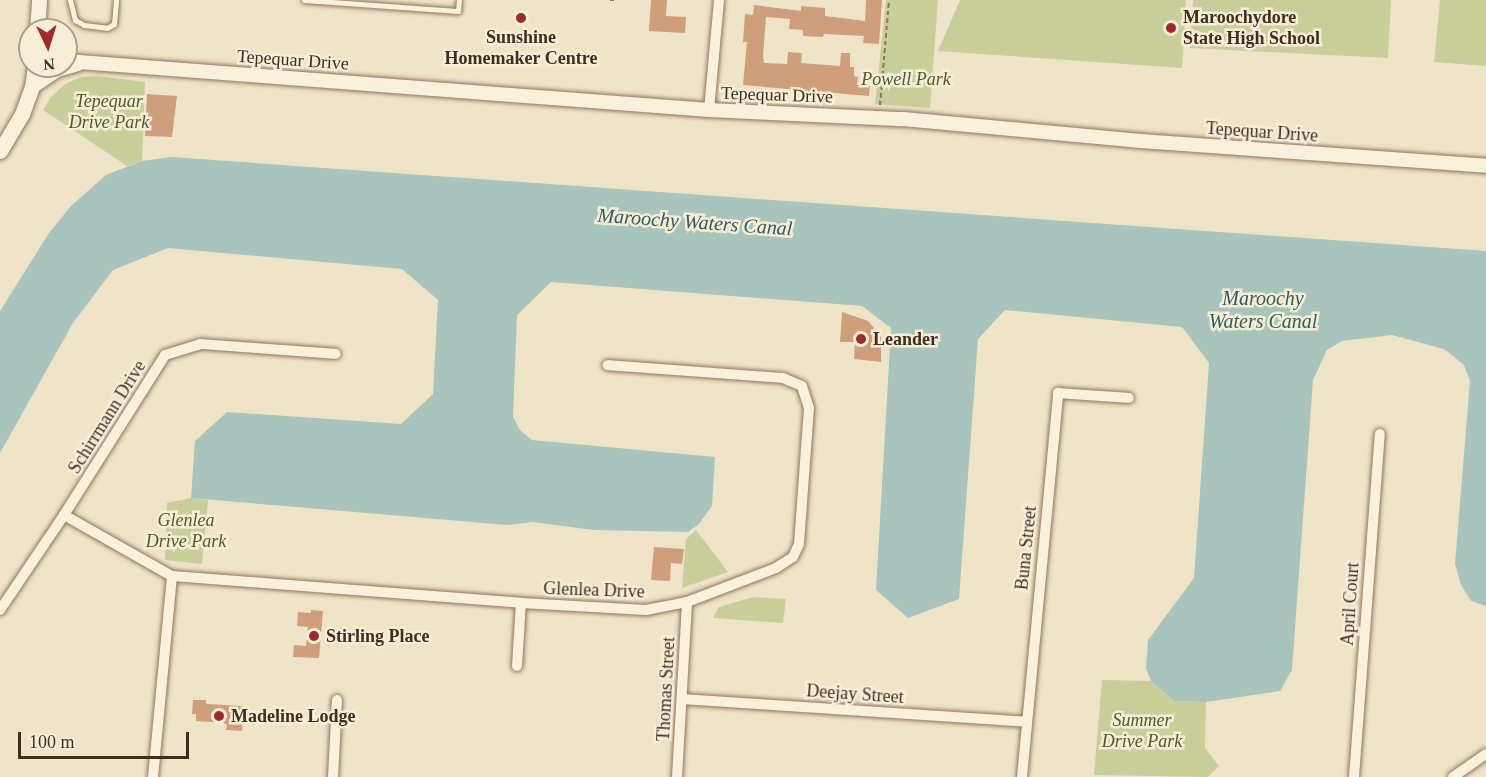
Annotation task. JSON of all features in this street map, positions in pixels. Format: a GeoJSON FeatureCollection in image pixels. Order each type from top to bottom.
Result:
{"type":"FeatureCollection","features":[{"type":"Feature","properties":{"kind":"main road"},"geometry":{"type":"LineString","coordinates":[[38,18],[39,0]]}},
{"type":"Feature","properties":{"kind":"main road"},"geometry":{"type":"LineString","coordinates":[[0,151],[22,114],[33,87],[34,78]]}},
{"type":"Feature","properties":{"kind":"street"},"geometry":{"type":"LineString","coordinates":[[709,110],[719,0]]}},
{"type":"Feature","properties":{"kind":"street","name":"Tepequar Drive"},"geometry":{"type":"LineString","coordinates":[[78,62],[709,110],[903,119],[1141,141],[1486,166]]}},
{"type":"Feature","properties":{"kind":"street"},"geometry":{"type":"LineString","coordinates":[[33,87],[57,70],[86,63]]}},
{"type":"Feature","properties":{"kind":"street","name":"Schirrmann Drive"},"geometry":{"type":"LineString","coordinates":[[0,610],[64,515],[165,355],[201,344],[336,354]]}},
{"type":"Feature","properties":{"kind":"street","name":"Glenlea Drive"},"geometry":{"type":"LineString","coordinates":[[64,515],[172,576],[522,603],[646,610],[687,602],[776,568],[793,557],[800,544],[809,408],[802,386],[783,378],[607,365]]}},
{"type":"Feature","properties":{"kind":"street","name":"Buna Street"},"geometry":{"type":"LineString","coordinates":[[1022,777],[1025,722],[1058,393],[1129,398]]}},
{"type":"Feature","properties":{"kind":"street","name":"April Court"},"geometry":{"type":"LineString","coordinates":[[1354,777],[1380,434]]}},
{"type":"Feature","properties":{"kind":"street"},"geometry":{"type":"LineString","coordinates":[[153,777],[172,576]]}},
{"type":"Feature","properties":{"kind":"street","name":"Thomas Street"},"geometry":{"type":"LineString","coordinates":[[677,777],[687,602]]}},
{"type":"Feature","properties":{"kind":"street"},"geometry":{"type":"LineString","coordinates":[[517,666],[522,603]]}},
{"type":"Feature","properties":{"kind":"street","name":"Deejay Street"},"geometry":{"type":"LineString","coordinates":[[683,699],[1025,722]]}},
{"type":"Feature","properties":{"kind":"street"},"geometry":{"type":"LineString","coordinates":[[333,777],[337,700]]}},
{"type":"Feature","properties":{"kind":"street"},"geometry":{"type":"LineString","coordinates":[[1453,777],[1486,755]]}},
{"type":"Feature","properties":{"kind":"lane"},"geometry":{"type":"LineString","coordinates":[[70,0],[75,20],[84,25],[107,28],[114,24],[116,0]]}},
{"type":"Feature","properties":{"kind":"lane"},"geometry":{"type":"LineString","coordinates":[[304,0],[458,11],[459,0]]}},
{"type":"Feature","properties":{"kind":"path"},"geometry":{"type":"LineString","coordinates":[[610,0],[615,0]]}},
{"type":"Feature","properties":{"kind":"path"},"geometry":{"type":"LineString","coordinates":[[879,108],[889,0]]}},
{"type":"Feature","properties":{"kind":"green space","name":"Powell Park"},"geometry":{"type":"Polygon","coordinates":[[[886,0],[938,0],[930,108],[875,104],[886,0]]]}},
{"type":"Feature","properties":{"kind":"green space"},"geometry":{"type":"Polygon","coordinates":[[[960,0],[1186,0],[1182,68],[938,51],[960,0]]]}},
{"type":"Feature","properties":{"kind":"green space"},"geometry":{"type":"Polygon","coordinates":[[[1193,0],[1391,0],[1388,58],[1190,48],[1193,0]]]}},
{"type":"Feature","properties":{"kind":"green space"},"geometry":{"type":"Polygon","coordinates":[[[1440,0],[1486,0],[1486,66],[1434,62],[1440,0]]]}},
{"type":"Feature","properties":{"kind":"green space","name":"Tepequar Drive Park"},"geometry":{"type":"Polygon","coordinates":[[[97,76],[145,82],[142,161],[127,166],[43,110],[51,97],[65,84],[81,77],[97,76]]]}},
{"type":"Feature","properties":{"kind":"green space","name":"Glenlea Drive Park"},"geometry":{"type":"Polygon","coordinates":[[[191,498],[208,500],[202,564],[165,560],[167,503],[191,498]]]}},
{"type":"Feature","properties":{"kind":"green space"},"geometry":{"type":"Polygon","coordinates":[[[696,530],[728,572],[682,588],[686,539],[696,530]]]}},
{"type":"Feature","properties":{"kind":"green space"},"geometry":{"type":"Polygon","coordinates":[[[753,597],[786,599],[783,623],[713,618],[719,607],[753,597]]]}},
{"type":"Feature","properties":{"kind":"green space","name":"Summer Drive Park"},"geometry":{"type":"Polygon","coordinates":[[[1102,680],[1151,681],[1174,701],[1206,702],[1205,748],[1219,766],[1208,777],[1094,775],[1102,680]]]}},
{"type":"Feature","properties":{"kind":"water","name":"Maroochy Waters Canal"},"geometry":{"type":"Polygon","coordinates":[[[171,157],[1486,251],[1486,606],[1471,601],[1461,585],[1455,564],[1470,381],[1464,365],[1444,349],[1392,335],[1342,341],[1327,350],[1313,380],[1292,670],[1280,691],[1206,702],[1174,701],[1151,681],[1146,668],[1148,640],[1194,578],[1209,363],[1182,327],[1005,310],[978,339],[959,599],[908,618],[876,590],[891,328],[862,306],[551,282],[517,315],[513,417],[520,430],[532,440],[715,457],[712,506],[699,524],[688,532],[593,530],[533,522],[507,525],[191,498],[195,441],[227,412],[401,424],[433,394],[438,300],[402,269],[168,248],[113,270],[73,323],[0,453],[0,311],[49,233],[71,206],[106,175],[142,161],[171,157]]]}},
{"type":"Feature","properties":{"kind":"building"},"geometry":{"type":"Polygon","coordinates":[[[651,0],[667,0],[666,16],[686,17],[685,33],[649,31],[651,0]]]}},
{"type":"Feature","properties":{"kind":"building"},"geometry":{"type":"Polygon","coordinates":[[[866,0],[882,0],[879,44],[863,43],[864,36],[824,34],[823,37],[803,36],[803,30],[789,29],[790,19],[766,17],[763,56],[764,63],[787,64],[788,52],[802,53],[801,63],[840,66],[841,53],[850,53],[850,67],[854,67],[854,76],[858,77],[857,85],[870,86],[869,96],[743,85],[747,42],[743,42],[745,14],[753,15],[754,5],[801,11],[801,6],[825,8],[825,16],[865,21],[866,0]]]}},
{"type":"Feature","properties":{"kind":"building"},"geometry":{"type":"Polygon","coordinates":[[[147,94],[177,96],[172,137],[145,136],[147,94]]]}},
{"type":"Feature","properties":{"kind":"building","name":"Leander"},"geometry":{"type":"Polygon","coordinates":[[[842,312],[868,321],[881,337],[881,362],[854,359],[855,342],[840,342],[842,312]]]}},
{"type":"Feature","properties":{"kind":"building"},"geometry":{"type":"Polygon","coordinates":[[[654,547],[684,549],[682,564],[671,563],[670,581],[651,580],[654,547]]]}},
{"type":"Feature","properties":{"kind":"building","name":"Stirling Place"},"geometry":{"type":"Polygon","coordinates":[[[311,610],[323,611],[319,658],[293,657],[294,645],[306,646],[308,627],[297,626],[298,612],[311,613],[311,610]]]}},
{"type":"Feature","properties":{"kind":"building","name":"Madeline Lodge"},"geometry":{"type":"Polygon","coordinates":[[[193,700],[206,700],[206,704],[243,706],[242,731],[226,730],[227,725],[224,723],[196,721],[196,714],[192,714],[193,700]]]}},
{"type":"Feature","properties":{"kind":"place","name":"Sunshine Homemaker Centre"},"geometry":{"type":"Point","coordinates":[521,18]}},
{"type":"Feature","properties":{"kind":"place","name":"Maroochydore State High School"},"geometry":{"type":"Point","coordinates":[1171,28]}},
{"type":"Feature","properties":{"kind":"place","name":"Leander"},"geometry":{"type":"Point","coordinates":[861,339]}},
{"type":"Feature","properties":{"kind":"place","name":"Stirling Place"},"geometry":{"type":"Point","coordinates":[314,636]}},
{"type":"Feature","properties":{"kind":"place","name":"Madeline Lodge"},"geometry":{"type":"Point","coordinates":[219,716]}}]}
